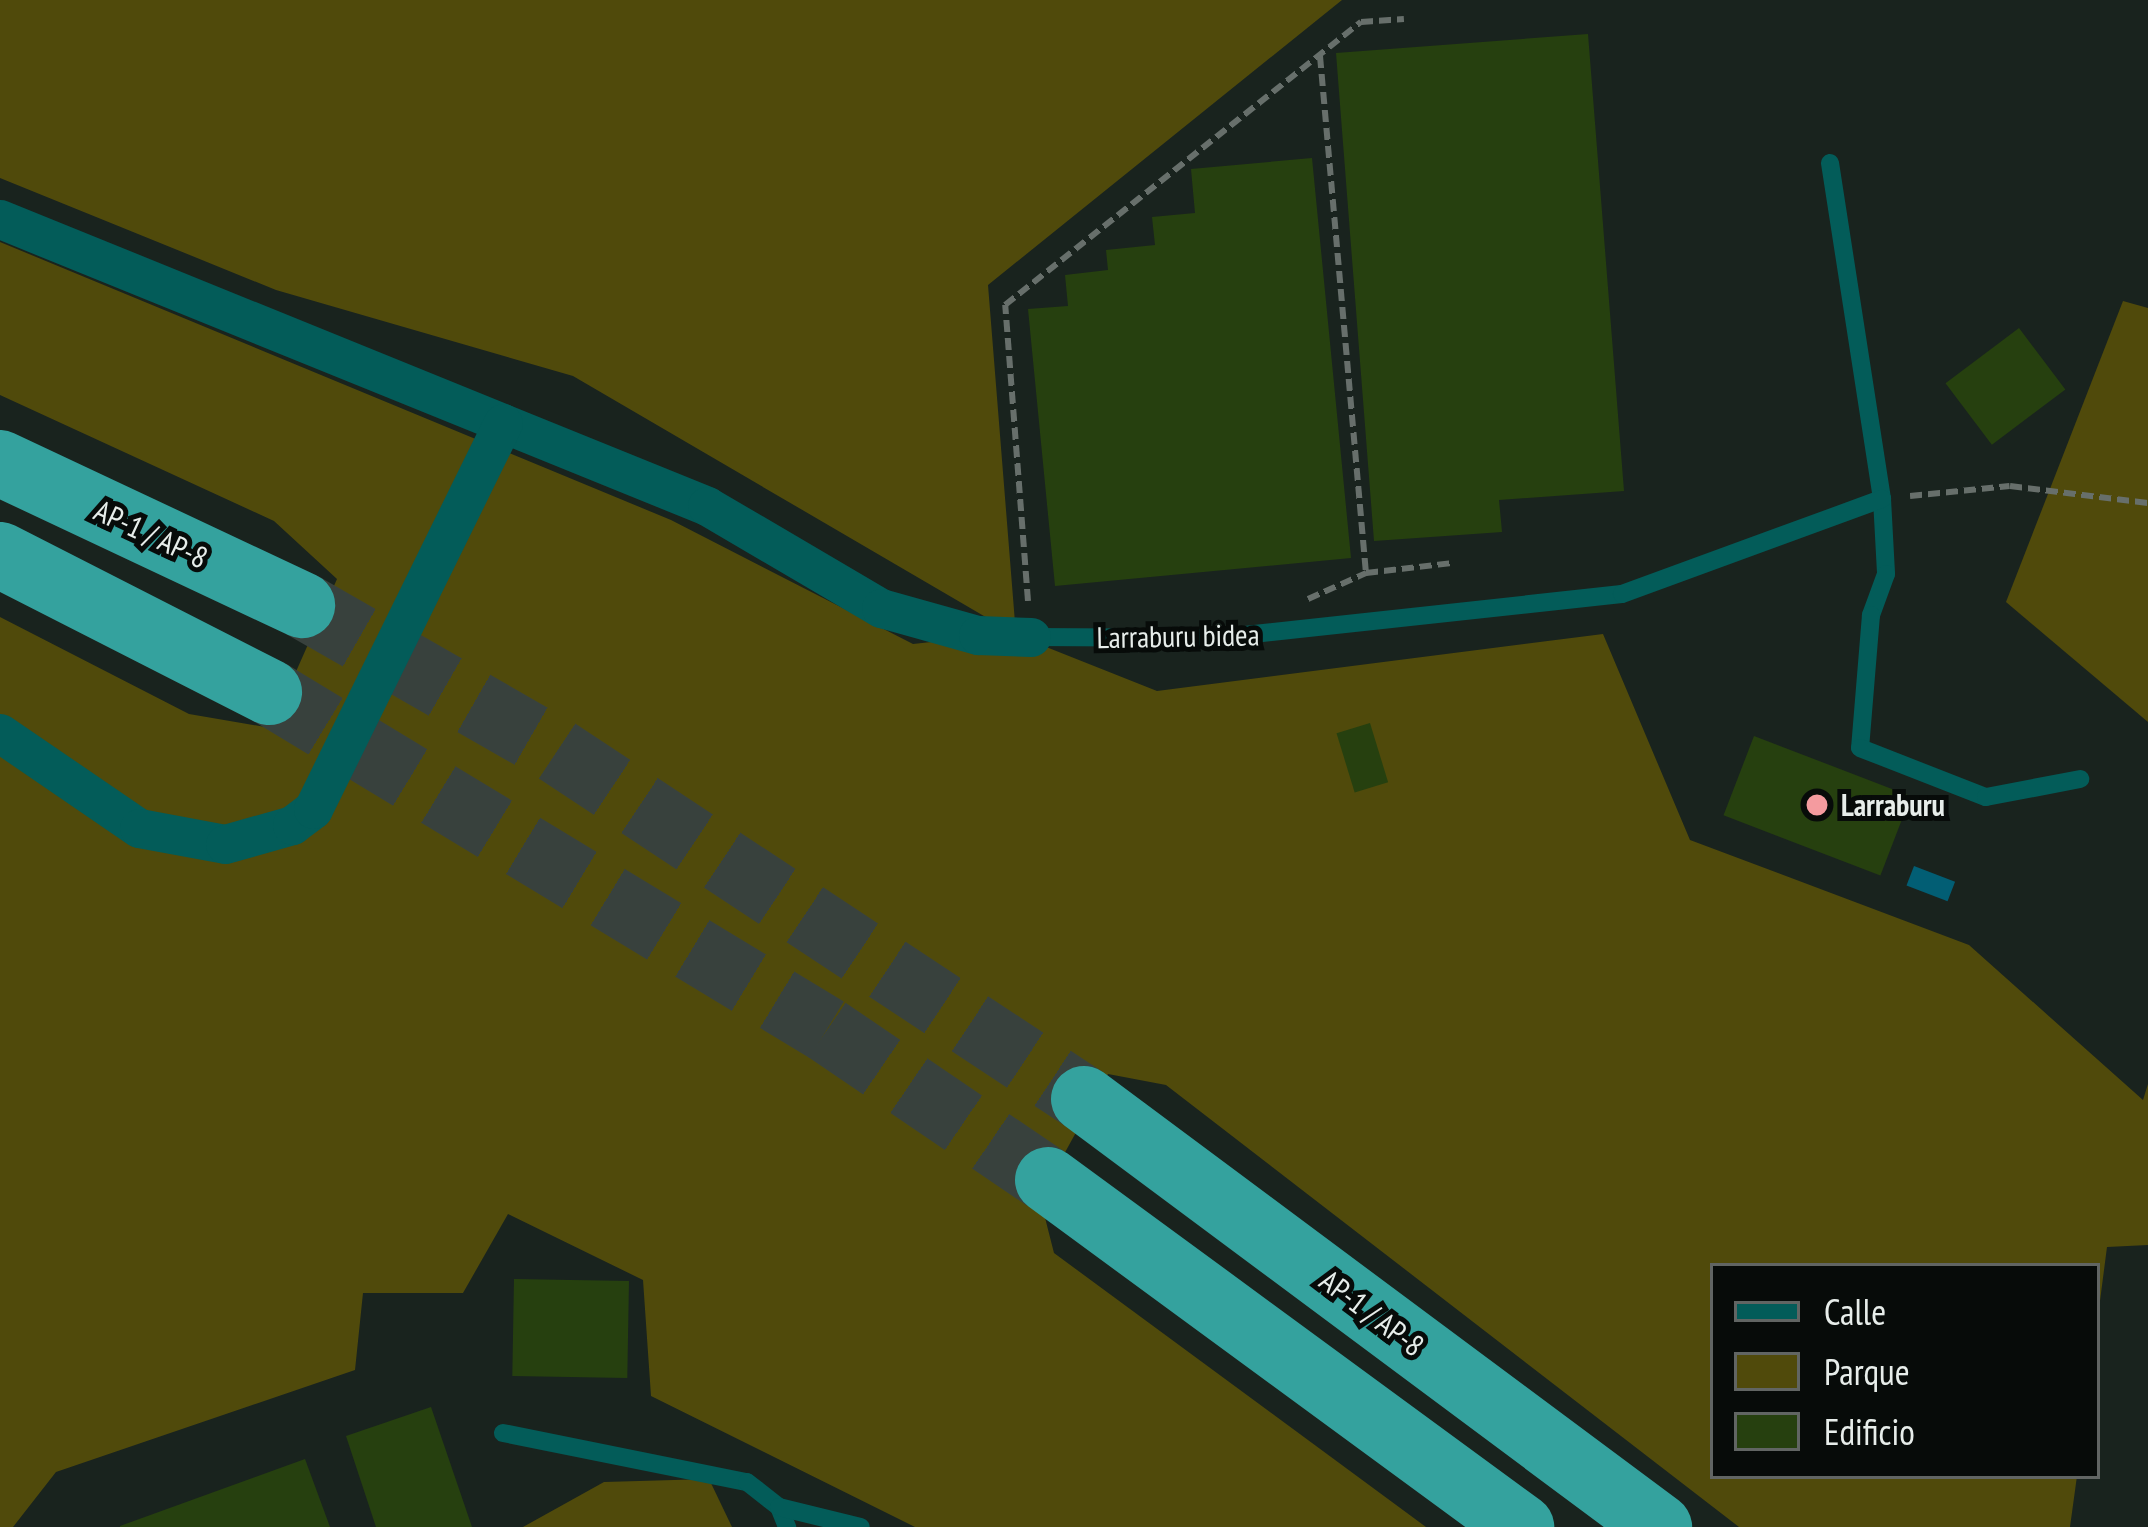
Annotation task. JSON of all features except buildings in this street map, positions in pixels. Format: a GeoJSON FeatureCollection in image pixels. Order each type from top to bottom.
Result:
{"type":"FeatureCollection","features":[{"type":"Feature","properties":{"kind":"highway","name":"AP-1 / AP-8"},"geometry":{"type":"LineString","coordinates":[[0,463],[302,605]]}},
{"type":"Feature","properties":{"kind":"highway"},"geometry":{"type":"LineString","coordinates":[[0,555],[269,692]]}},
{"type":"Feature","properties":{"kind":"highway","name":"AP-1 / AP-8"},"geometry":{"type":"LineString","coordinates":[[1084,1099],[1659,1527]]}},
{"type":"Feature","properties":{"kind":"highway"},"geometry":{"type":"LineString","coordinates":[[1048,1180],[1521,1527]]}},
{"type":"Feature","properties":{"kind":"street","name":"Larraburu bidea"},"geometry":{"type":"LineString","coordinates":[[0,219],[707,506],[881,608],[977,635],[1031,637]]}},
{"type":"Feature","properties":{"kind":"street"},"geometry":{"type":"LineString","coordinates":[[0,733],[140,828],[225,844],[292,825],[313,809],[503,423]]}},
{"type":"Feature","properties":{"kind":"lane"},"geometry":{"type":"LineString","coordinates":[[1830,163],[1882,499],[1886,574],[1871,615],[1860,748],[1986,797],[2080,779]]}},
{"type":"Feature","properties":{"kind":"lane","name":"Larraburu bidea"},"geometry":{"type":"LineString","coordinates":[[1031,637],[1238,637],[1622,594],[1882,499]]}},
{"type":"Feature","properties":{"kind":"lane"},"geometry":{"type":"LineString","coordinates":[[503,1432],[747,1482],[779,1507],[861,1527]]}},
{"type":"Feature","properties":{"kind":"lane"},"geometry":{"type":"LineString","coordinates":[[779,1507],[788,1527]]}},
{"type":"Feature","properties":{"kind":"path"},"geometry":{"type":"LineString","coordinates":[[1031,637],[1005,305],[1361,22],[1404,20]]}},
{"type":"Feature","properties":{"kind":"path"},"geometry":{"type":"LineString","coordinates":[[1320,56],[1366,573],[1453,562]]}},
{"type":"Feature","properties":{"kind":"path"},"geometry":{"type":"LineString","coordinates":[[1882,499],[2010,486],[2148,502]]}},
{"type":"Feature","properties":{"kind":"green space"},"geometry":{"type":"Polygon","coordinates":[[[0,0],[1342,0],[988,285],[1016,635],[1157,691],[1603,634],[1690,840],[1969,945],[2143,1100],[2148,1084],[2148,1245],[2107,1247],[2100,1301],[2100,1263],[1710,1263],[1710,1479],[2077,1479],[2070,1527],[1739,1527],[1166,1085],[1108,1074],[1040,1198],[1054,1253],[1426,1527],[915,1527],[651,1396],[643,1280],[508,1214],[463,1293],[363,1293],[355,1370],[56,1472],[13,1527],[0,1527],[0,617],[189,714],[271,728],[337,579],[274,521],[0,395],[0,242],[671,520],[913,644],[1013,633],[573,376],[276,290],[0,178],[0,0]]]}},
{"type":"Feature","properties":{"kind":"green space"},"geometry":{"type":"Polygon","coordinates":[[[2123,301],[2148,308],[2148,722],[2006,602],[2123,301]]]}},
{"type":"Feature","properties":{"kind":"green space"},"geometry":{"type":"Polygon","coordinates":[[[709,1479],[732,1527],[523,1527],[604,1482],[709,1479]]]}},
{"type":"Feature","properties":{"kind":"water"},"geometry":{"type":"Polygon","coordinates":[[[1914,866],[1955,882],[1948,901],[1906,886],[1914,866]]]}},
{"type":"Feature","properties":{"kind":"tunnel"},"geometry":{"type":"LineString","coordinates":[[302,605],[557,751],[1084,1099]]}},
{"type":"Feature","properties":{"kind":"tunnel"},"geometry":{"type":"LineString","coordinates":[[269,692],[827,1030],[1048,1180]]}},
{"type":"Feature","properties":{"kind":"place","name":"Larraburu"},"geometry":{"type":"Point","coordinates":[1817,805]}}]}
